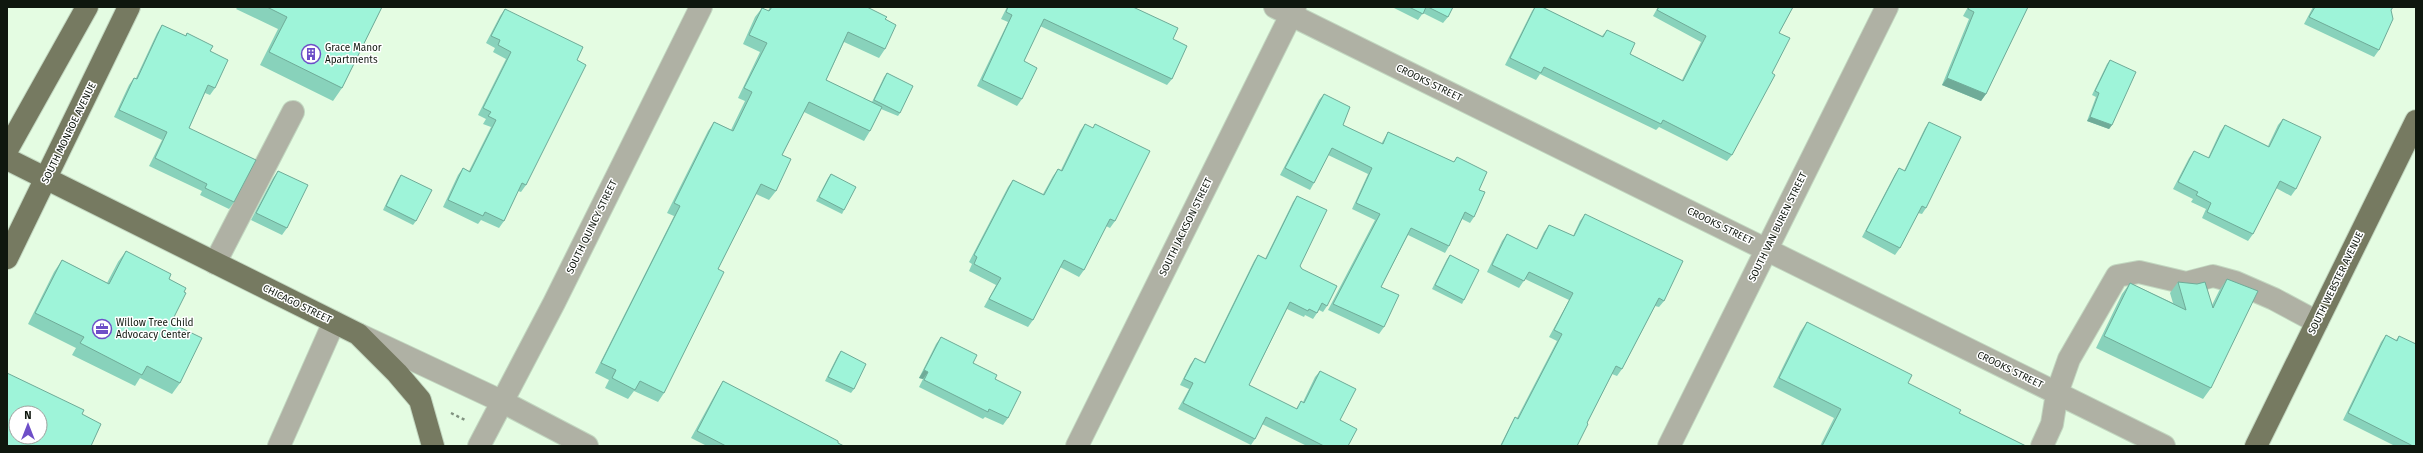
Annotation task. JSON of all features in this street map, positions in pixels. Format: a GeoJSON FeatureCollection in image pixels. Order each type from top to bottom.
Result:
{"type":"FeatureCollection","features":[{"type":"Feature","properties":{"kind":"main road"},"geometry":{"type":"LineString","coordinates":[[7,150],[87,7]]}},
{"type":"Feature","properties":{"kind":"main road","name":"SOUTH MONROE AVENUE"},"geometry":{"type":"LineString","coordinates":[[7,258],[47,179],[129,7]]}},
{"type":"Feature","properties":{"kind":"main road","name":"SOUTH WEBSTER AVENUE"},"geometry":{"type":"LineString","coordinates":[[2256,446],[2416,121]]}},
{"type":"Feature","properties":{"kind":"main road","name":"CHICAGO STREET"},"geometry":{"type":"LineString","coordinates":[[7,160],[358,334]]}},
{"type":"Feature","properties":{"kind":"main road"},"geometry":{"type":"LineString","coordinates":[[358,334],[397,373],[420,400],[433,446]]}},
{"type":"Feature","properties":{"kind":"street","name":"SOUTH QUINCY STREET"},"geometry":{"type":"LineString","coordinates":[[479,446],[501,401],[558,296],[701,7]]}},
{"type":"Feature","properties":{"kind":"street","name":"SOUTH VAN BUREN STREET"},"geometry":{"type":"LineString","coordinates":[[1669,446],[1887,7]]}},
{"type":"Feature","properties":{"kind":"street","name":"CROOKS STREET"},"geometry":{"type":"LineString","coordinates":[[1287,10],[1766,250],[2164,446]]}},
{"type":"Feature","properties":{"kind":"street","name":"SOUTH JACKSON STREET"},"geometry":{"type":"LineString","coordinates":[[1077,446],[1287,10]]}},
{"type":"Feature","properties":{"kind":"street"},"geometry":{"type":"LineString","coordinates":[[215,263],[293,112]]}},
{"type":"Feature","properties":{"kind":"street"},"geometry":{"type":"LineString","coordinates":[[2042,446],[2052,424],[2057,393],[2069,359],[2117,276],[2139,272],[2186,283],[2213,276],[2241,284],[2274,299],[2316,322]]}},
{"type":"Feature","properties":{"kind":"street"},"geometry":{"type":"LineString","coordinates":[[278,446],[334,322]]}},
{"type":"Feature","properties":{"kind":"street","name":"CHICAGO STREET"},"geometry":{"type":"LineString","coordinates":[[358,334],[501,401],[588,446]]}},
{"type":"Feature","properties":{"kind":"path"},"geometry":{"type":"LineString","coordinates":[[446,411],[469,422]]}},
{"type":"Feature","properties":{"kind":"building","name":"Grace Manor Apartments"},"geometry":{"type":"Polygon","coordinates":[[[267,7],[382,7],[342,88],[269,52],[287,17],[267,7]]]}},
{"type":"Feature","properties":{"kind":"building"},"geometry":{"type":"Polygon","coordinates":[[[772,7],[867,7],[887,17],[885,19],[896,25],[885,49],[848,32],[826,80],[882,107],[870,131],[809,102],[782,155],[791,159],[776,191],[761,184],[718,269],[724,272],[664,393],[640,381],[635,390],[612,378],[616,370],[601,363],[680,206],[674,203],[714,122],[733,131],[752,92],[744,88],[767,43],[749,35],[762,8],[769,11],[772,7]]]}},
{"type":"Feature","properties":{"kind":"building"},"geometry":{"type":"Polygon","coordinates":[[[1008,7],[1133,7],[1178,28],[1173,39],[1187,46],[1172,79],[1044,19],[1024,61],[1037,68],[1022,99],[982,80],[1012,15],[1006,12],[1008,7]]]}},
{"type":"Feature","properties":{"kind":"building"},"geometry":{"type":"Polygon","coordinates":[[[1409,7],[1426,7],[1423,14],[1409,7]]]}},
{"type":"Feature","properties":{"kind":"building"},"geometry":{"type":"Polygon","coordinates":[[[1428,7],[1453,7],[1448,17],[1428,7]]]}},
{"type":"Feature","properties":{"kind":"building"},"geometry":{"type":"Polygon","coordinates":[[[1535,7],[1542,7],[1603,37],[1607,30],[1635,43],[1630,54],[1683,81],[1706,36],[1657,10],[1659,7],[1793,7],[1779,33],[1790,38],[1772,73],[1775,75],[1732,155],[1663,120],[1661,124],[1544,67],[1541,73],[1510,58],[1535,7]]]}},
{"type":"Feature","properties":{"kind":"building"},"geometry":{"type":"Polygon","coordinates":[[[1969,7],[2028,7],[1986,94],[1947,78],[1974,12],[1968,9],[1969,7]]]}},
{"type":"Feature","properties":{"kind":"building"},"geometry":{"type":"Polygon","coordinates":[[[2315,7],[2393,7],[2391,10],[2393,19],[2379,50],[2309,17],[2315,7]]]}},
{"type":"Feature","properties":{"kind":"building"},"geometry":{"type":"Polygon","coordinates":[[[505,9],[583,47],[577,60],[586,65],[526,185],[522,183],[504,221],[485,212],[483,216],[448,200],[463,168],[470,172],[496,120],[488,116],[491,112],[483,108],[511,52],[498,45],[500,40],[491,36],[505,9]]]}},
{"type":"Feature","properties":{"kind":"building"},"geometry":{"type":"Polygon","coordinates":[[[162,25],[186,36],[187,33],[213,46],[210,51],[228,60],[215,88],[208,85],[189,128],[256,160],[234,202],[205,188],[207,184],[155,158],[167,132],[119,110],[134,78],[137,79],[162,25]]]}},
{"type":"Feature","properties":{"kind":"building"},"geometry":{"type":"Polygon","coordinates":[[[2110,60],[2136,72],[2112,125],[2090,117],[2099,93],[2095,91],[2110,60]]]}},
{"type":"Feature","properties":{"kind":"building"},"geometry":{"type":"Polygon","coordinates":[[[887,73],[913,86],[900,113],[874,100],[887,73]]]}},
{"type":"Feature","properties":{"kind":"building"},"geometry":{"type":"Polygon","coordinates":[[[1324,94],[1350,107],[1343,125],[1383,144],[1388,132],[1454,162],[1457,157],[1487,172],[1479,190],[1485,192],[1474,217],[1465,212],[1449,246],[1411,228],[1381,287],[1399,295],[1384,327],[1333,304],[1380,214],[1356,203],[1372,168],[1332,148],[1314,183],[1285,168],[1324,94]]]}},
{"type":"Feature","properties":{"kind":"building"},"geometry":{"type":"Polygon","coordinates":[[[2283,119],[2321,137],[2296,189],[2280,181],[2253,234],[2207,212],[2211,203],[2196,195],[2198,192],[2178,182],[2194,151],[2209,158],[2225,125],[2269,147],[2283,119]]]}},
{"type":"Feature","properties":{"kind":"building"},"geometry":{"type":"Polygon","coordinates":[[[1929,122],[1961,137],[1926,208],[1922,206],[1900,248],[1866,231],[1899,168],[1905,171],[1929,122]]]}},
{"type":"Feature","properties":{"kind":"building"},"geometry":{"type":"Polygon","coordinates":[[[1085,124],[1093,128],[1095,124],[1150,151],[1115,221],[1110,219],[1084,270],[1064,260],[1033,320],[989,299],[1001,278],[974,264],[977,257],[974,255],[1013,180],[1044,195],[1058,169],[1062,171],[1085,124]]]}},
{"type":"Feature","properties":{"kind":"building"},"geometry":{"type":"Polygon","coordinates":[[[278,171],[308,185],[287,228],[256,213],[278,171]]]}},
{"type":"Feature","properties":{"kind":"building"},"geometry":{"type":"Polygon","coordinates":[[[831,174],[856,187],[844,210],[819,197],[831,174]]]}},
{"type":"Feature","properties":{"kind":"building"},"geometry":{"type":"Polygon","coordinates":[[[401,175],[432,190],[416,221],[386,206],[401,175]]]}},
{"type":"Feature","properties":{"kind":"building"},"geometry":{"type":"Polygon","coordinates":[[[1297,196],[1327,210],[1300,266],[1302,269],[1337,286],[1327,306],[1322,303],[1317,313],[1309,309],[1308,311],[1290,302],[1249,385],[1297,409],[1301,401],[1304,403],[1320,371],[1356,389],[1340,420],[1357,429],[1348,446],[1324,446],[1266,417],[1255,439],[1183,403],[1193,383],[1184,379],[1195,358],[1205,363],[1258,255],[1266,259],[1297,196]]]}},
{"type":"Feature","properties":{"kind":"building"},"geometry":{"type":"Polygon","coordinates":[[[1585,214],[1683,261],[1664,301],[1659,298],[1622,369],[1616,366],[1577,446],[1501,446],[1515,417],[1518,419],[1562,334],[1554,330],[1573,293],[1529,272],[1524,281],[1492,265],[1507,234],[1537,249],[1549,225],[1574,236],[1585,214]]]}},
{"type":"Feature","properties":{"kind":"building","name":"Willow Tree Child Advocacy Center"},"geometry":{"type":"Polygon","coordinates":[[[126,251],[171,274],[169,279],[186,288],[184,292],[186,293],[171,323],[202,338],[180,383],[147,366],[142,375],[80,343],[84,337],[35,313],[62,260],[109,284],[126,251]]]}},
{"type":"Feature","properties":{"kind":"building"},"geometry":{"type":"Polygon","coordinates":[[[1450,255],[1479,270],[1464,300],[1435,285],[1450,255]]]}},
{"type":"Feature","properties":{"kind":"building"},"geometry":{"type":"Polygon","coordinates":[[[2227,279],[2258,291],[2211,388],[2104,336],[2130,283],[2186,310],[2178,282],[2197,284],[2205,282],[2213,308],[2227,279]]]}},
{"type":"Feature","properties":{"kind":"building"},"geometry":{"type":"Polygon","coordinates":[[[1807,322],[1912,375],[1908,383],[1961,410],[1959,413],[2026,446],[1822,446],[1841,409],[1779,378],[1807,322]]]}},
{"type":"Feature","properties":{"kind":"building"},"geometry":{"type":"Polygon","coordinates":[[[2386,335],[2397,341],[2399,336],[2416,344],[2416,446],[2413,446],[2348,413],[2386,335]]]}},
{"type":"Feature","properties":{"kind":"building"},"geometry":{"type":"Polygon","coordinates":[[[941,337],[977,355],[973,363],[997,375],[995,379],[1021,392],[1008,418],[989,409],[988,412],[924,380],[928,372],[924,370],[941,337]]]}},
{"type":"Feature","properties":{"kind":"building"},"geometry":{"type":"Polygon","coordinates":[[[841,351],[866,364],[854,389],[828,377],[841,351]]]}},
{"type":"Feature","properties":{"kind":"building"},"geometry":{"type":"Polygon","coordinates":[[[7,373],[84,410],[82,414],[101,424],[91,446],[7,446],[7,373]]]}},
{"type":"Feature","properties":{"kind":"building"},"geometry":{"type":"Polygon","coordinates":[[[723,381],[838,441],[838,443],[844,446],[726,446],[697,431],[723,381]]]}},
{"type":"Feature","properties":{"kind":"place","name":"Grace Manor Apartments"},"geometry":{"type":"Point","coordinates":[311,54]}},
{"type":"Feature","properties":{"kind":"place","name":"Willow Tree Child Advocacy Center"},"geometry":{"type":"Point","coordinates":[102,329]}}]}
